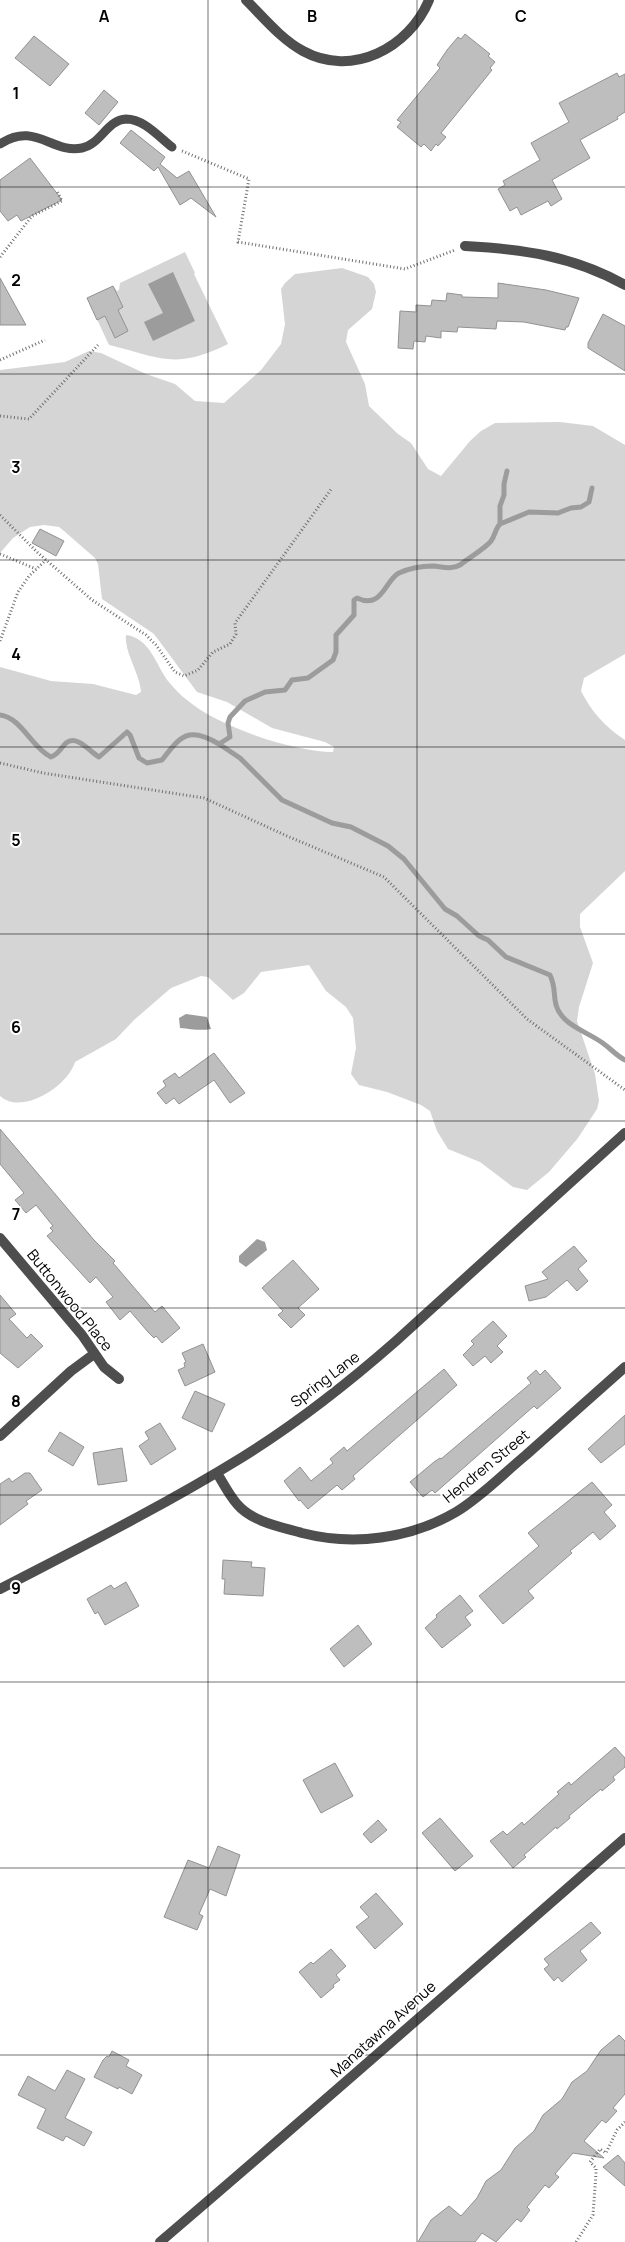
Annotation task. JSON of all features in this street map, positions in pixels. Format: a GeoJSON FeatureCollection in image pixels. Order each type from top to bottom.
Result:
{"type":"FeatureCollection","features":[{"type":"Feature","properties":{"kind":"street"},"geometry":{"type":"LineString","coordinates":[[246,0],[284,38],[299,48],[317,57],[346,61],[372,56],[395,45],[421,18],[429,0]]}},
{"type":"Feature","properties":{"kind":"street"},"geometry":{"type":"LineString","coordinates":[[465,246],[507,248],[551,255],[596,270],[625,285]]}},
{"type":"Feature","properties":{"kind":"street","name":"Spring Lane"},"geometry":{"type":"LineString","coordinates":[[0,1589],[158,1506],[217,1472],[306,1413],[362,1370],[625,1133]]}},
{"type":"Feature","properties":{"kind":"street","name":"Buttonwood Place"},"geometry":{"type":"LineString","coordinates":[[0,1238],[82,1335],[104,1367],[119,1379]]}},
{"type":"Feature","properties":{"kind":"street"},"geometry":{"type":"LineString","coordinates":[[0,1436],[71,1371],[94,1354]]}},
{"type":"Feature","properties":{"kind":"street","name":"Hendren Street"},"geometry":{"type":"LineString","coordinates":[[217,1472],[237,1504],[244,1511],[252,1517],[295,1531],[345,1540],[406,1533],[440,1520],[472,1501],[625,1367]]}},
{"type":"Feature","properties":{"kind":"street","name":"Manatawna Avenue"},"geometry":{"type":"LineString","coordinates":[[160,2242],[350,2080],[428,2008],[625,1838]]}},
{"type":"Feature","properties":{"kind":"lane"},"geometry":{"type":"LineString","coordinates":[[0,144],[12,138],[30,136],[70,148],[80,148],[97,140],[118,120],[127,119],[144,125],[172,147]]}},
{"type":"Feature","properties":{"kind":"path"},"geometry":{"type":"LineString","coordinates":[[172,147],[249,179],[238,242],[405,269],[465,246]]}},
{"type":"Feature","properties":{"kind":"path"},"geometry":{"type":"LineString","coordinates":[[0,257],[32,216],[62,201],[57,191]]}},
{"type":"Feature","properties":{"kind":"path"},"geometry":{"type":"LineString","coordinates":[[0,360],[46,340]]}},
{"type":"Feature","properties":{"kind":"path"},"geometry":{"type":"LineString","coordinates":[[0,416],[29,419],[98,345]]}},
{"type":"Feature","properties":{"kind":"path"},"geometry":{"type":"LineString","coordinates":[[0,515],[46,560],[92,600],[146,635],[156,645],[174,672],[184,676],[198,670],[213,652],[230,644],[236,634],[236,623],[332,488]]}},
{"type":"Feature","properties":{"kind":"path"},"geometry":{"type":"LineString","coordinates":[[0,554],[36,569]]}},
{"type":"Feature","properties":{"kind":"path"},"geometry":{"type":"LineString","coordinates":[[0,641],[18,592],[29,576],[46,560]]}},
{"type":"Feature","properties":{"kind":"path"},"geometry":{"type":"LineString","coordinates":[[0,763],[43,773],[204,798],[287,836],[384,876],[527,1020],[625,1090]]}},
{"type":"Feature","properties":{"kind":"path"},"geometry":{"type":"LineString","coordinates":[[576,2242],[594,2215],[596,2168],[590,2162],[600,2150],[606,2153],[617,2130],[625,2122]]}},
{"type":"Feature","properties":{"kind":"shaded area"},"geometry":{"type":"Polygon","coordinates":[[[185,252],[228,344],[210,352],[181,359],[156,357],[109,345],[87,298],[113,286],[117,291],[119,290],[120,283],[185,252]]]}},
{"type":"Feature","properties":{"kind":"shaded area"},"geometry":{"type":"Polygon","coordinates":[[[342,268],[368,277],[374,284],[376,292],[372,309],[348,330],[346,342],[365,384],[369,406],[398,434],[411,443],[428,469],[441,476],[470,441],[481,431],[495,423],[560,422],[593,426],[625,445],[625,654],[584,678],[581,691],[589,705],[600,718],[625,740],[625,871],[580,914],[580,927],[593,963],[579,1007],[577,1021],[595,1074],[599,1101],[597,1109],[578,1138],[549,1172],[527,1190],[513,1187],[480,1162],[448,1149],[437,1131],[430,1111],[421,1105],[387,1092],[359,1085],[351,1074],[356,1048],[353,1018],[346,1007],[326,991],[309,965],[261,972],[244,993],[233,1000],[208,977],[201,976],[171,988],[134,1020],[116,1039],[75,1062],[71,1071],[63,1080],[43,1096],[20,1102],[9,1101],[0,1096],[0,667],[51,681],[93,684],[136,695],[141,692],[140,685],[127,649],[126,635],[141,641],[147,647],[168,681],[182,696],[200,710],[256,736],[298,748],[333,752],[334,747],[325,742],[272,728],[227,702],[197,692],[154,634],[102,599],[98,564],[95,558],[59,527],[44,525],[30,527],[13,538],[0,553],[0,370],[65,362],[89,351],[101,353],[146,374],[175,384],[195,401],[224,403],[261,370],[281,344],[285,324],[281,289],[285,283],[295,274],[342,268]]]}},
{"type":"Feature","properties":{"kind":"shaded area"},"geometry":{"type":"Polygon","coordinates":[[[173,272],[195,321],[153,341],[144,322],[163,313],[148,284],[173,272]]]}},
{"type":"Feature","properties":{"kind":"shaded area"},"geometry":{"type":"Polygon","coordinates":[[[186,1014],[207,1017],[211,1029],[180,1028],[179,1018],[186,1014]]]}},
{"type":"Feature","properties":{"kind":"shaded area"},"geometry":{"type":"Polygon","coordinates":[[[257,1239],[265,1242],[267,1250],[246,1267],[239,1262],[239,1256],[257,1239]]]}},
{"type":"Feature","properties":{"kind":"building"},"geometry":{"type":"Polygon","coordinates":[[[465,34],[490,54],[488,56],[495,62],[490,68],[492,70],[441,133],[446,137],[438,146],[436,144],[431,151],[424,144],[421,147],[397,127],[401,122],[397,120],[440,68],[437,65],[447,50],[458,37],[461,39],[465,34]]]}},
{"type":"Feature","properties":{"kind":"building"},"geometry":{"type":"Polygon","coordinates":[[[34,36],[69,64],[50,86],[15,58],[34,36]]]}},
{"type":"Feature","properties":{"kind":"building"},"geometry":{"type":"Polygon","coordinates":[[[617,73],[619,77],[625,74],[625,112],[617,117],[618,119],[580,140],[590,158],[552,180],[562,199],[551,206],[548,201],[521,215],[517,207],[510,211],[498,189],[505,185],[503,181],[540,160],[531,143],[569,122],[559,103],[617,73]]]}},
{"type":"Feature","properties":{"kind":"building"},"geometry":{"type":"Polygon","coordinates":[[[104,90],[118,102],[99,125],[85,113],[104,90]]]}},
{"type":"Feature","properties":{"kind":"building"},"geometry":{"type":"Polygon","coordinates":[[[131,130],[165,157],[160,164],[177,178],[189,171],[216,217],[191,198],[180,205],[158,167],[154,171],[120,143],[131,130]]]}},
{"type":"Feature","properties":{"kind":"building"},"geometry":{"type":"Polygon","coordinates":[[[30,158],[62,200],[21,221],[17,215],[8,221],[0,211],[0,180],[30,158]]]}},
{"type":"Feature","properties":{"kind":"building"},"geometry":{"type":"Polygon","coordinates":[[[0,278],[26,325],[0,325],[0,278]]]}},
{"type":"Feature","properties":{"kind":"building"},"geometry":{"type":"Polygon","coordinates":[[[498,283],[546,290],[579,298],[568,327],[565,330],[524,322],[497,321],[496,329],[458,327],[457,332],[441,331],[441,338],[426,336],[425,342],[414,341],[413,349],[398,348],[400,311],[416,312],[416,305],[431,306],[432,300],[446,301],[447,293],[462,295],[462,297],[498,298],[498,283]]]}},
{"type":"Feature","properties":{"kind":"building"},"geometry":{"type":"Polygon","coordinates":[[[113,286],[123,307],[118,310],[128,331],[115,338],[105,316],[97,320],[87,298],[113,286]]]}},
{"type":"Feature","properties":{"kind":"building"},"geometry":{"type":"Polygon","coordinates":[[[603,314],[625,326],[625,371],[588,348],[588,343],[603,314]]]}},
{"type":"Feature","properties":{"kind":"building"},"geometry":{"type":"Polygon","coordinates":[[[40,529],[64,541],[56,556],[32,543],[40,529]]]}},
{"type":"Feature","properties":{"kind":"building"},"geometry":{"type":"Polygon","coordinates":[[[214,1053],[245,1093],[230,1103],[214,1080],[179,1104],[174,1098],[166,1104],[157,1093],[166,1086],[163,1081],[175,1073],[179,1078],[214,1053]]]}},
{"type":"Feature","properties":{"kind":"building"},"geometry":{"type":"Polygon","coordinates":[[[0,1129],[94,1240],[115,1261],[113,1263],[155,1312],[162,1306],[180,1328],[162,1343],[156,1336],[154,1338],[148,1332],[130,1311],[120,1320],[106,1302],[113,1297],[96,1277],[90,1283],[47,1236],[53,1231],[50,1228],[53,1226],[36,1205],[26,1213],[15,1200],[24,1193],[0,1164],[0,1129]]]}},
{"type":"Feature","properties":{"kind":"building"},"geometry":{"type":"Polygon","coordinates":[[[574,1246],[587,1261],[578,1269],[588,1281],[577,1291],[567,1280],[546,1297],[529,1301],[525,1286],[548,1279],[542,1272],[574,1246]]]}},
{"type":"Feature","properties":{"kind":"building"},"geometry":{"type":"Polygon","coordinates":[[[293,1260],[319,1289],[298,1308],[305,1315],[291,1328],[278,1315],[283,1311],[262,1288],[293,1260]]]}},
{"type":"Feature","properties":{"kind":"building"},"geometry":{"type":"Polygon","coordinates":[[[0,1295],[16,1314],[9,1319],[27,1338],[31,1334],[43,1346],[18,1368],[0,1353],[0,1295]]]}},
{"type":"Feature","properties":{"kind":"building"},"geometry":{"type":"Polygon","coordinates":[[[493,1321],[507,1336],[497,1346],[503,1352],[491,1363],[485,1356],[473,1366],[463,1355],[474,1344],[471,1341],[493,1321]]]}},
{"type":"Feature","properties":{"kind":"building"},"geometry":{"type":"Polygon","coordinates":[[[203,1344],[215,1372],[185,1386],[178,1370],[185,1367],[184,1363],[186,1362],[182,1353],[203,1344]]]}},
{"type":"Feature","properties":{"kind":"building"},"geometry":{"type":"Polygon","coordinates":[[[444,1369],[457,1385],[353,1476],[355,1479],[342,1490],[337,1485],[308,1509],[299,1501],[284,1481],[300,1467],[311,1481],[333,1463],[330,1459],[344,1447],[347,1451],[444,1369]]]}},
{"type":"Feature","properties":{"kind":"building"},"geometry":{"type":"Polygon","coordinates":[[[536,1370],[540,1375],[545,1370],[561,1388],[537,1409],[534,1406],[435,1493],[432,1490],[423,1497],[410,1482],[434,1462],[441,1459],[531,1383],[527,1378],[536,1370]]]}},
{"type":"Feature","properties":{"kind":"building"},"geometry":{"type":"Polygon","coordinates":[[[195,1391],[225,1404],[212,1432],[182,1418],[195,1391]]]}},
{"type":"Feature","properties":{"kind":"building"},"geometry":{"type":"Polygon","coordinates":[[[625,1415],[625,1444],[601,1463],[588,1449],[625,1415]]]}},
{"type":"Feature","properties":{"kind":"building"},"geometry":{"type":"Polygon","coordinates":[[[160,1423],[176,1449],[151,1465],[139,1446],[149,1439],[145,1432],[160,1423]]]}},
{"type":"Feature","properties":{"kind":"building"},"geometry":{"type":"Polygon","coordinates":[[[60,1432],[84,1447],[73,1466],[48,1451],[60,1432]]]}},
{"type":"Feature","properties":{"kind":"building"},"geometry":{"type":"Polygon","coordinates":[[[122,1448],[127,1481],[98,1485],[93,1453],[122,1448]]]}},
{"type":"Feature","properties":{"kind":"building"},"geometry":{"type":"Polygon","coordinates":[[[25,1473],[30,1473],[42,1490],[26,1501],[28,1504],[0,1525],[0,1484],[9,1478],[12,1482],[25,1473]]]}},
{"type":"Feature","properties":{"kind":"building"},"geometry":{"type":"Polygon","coordinates":[[[592,1482],[612,1505],[604,1512],[616,1526],[600,1540],[593,1532],[570,1551],[572,1553],[528,1591],[534,1598],[503,1624],[479,1596],[539,1546],[528,1533],[592,1482]]]}},
{"type":"Feature","properties":{"kind":"building"},"geometry":{"type":"Polygon","coordinates":[[[223,1560],[252,1562],[251,1567],[265,1568],[263,1596],[224,1594],[225,1579],[222,1579],[223,1560]]]}},
{"type":"Feature","properties":{"kind":"building"},"geometry":{"type":"Polygon","coordinates":[[[126,1582],[139,1606],[105,1625],[98,1612],[95,1614],[87,1599],[111,1585],[114,1589],[126,1582]]]}},
{"type":"Feature","properties":{"kind":"building"},"geometry":{"type":"Polygon","coordinates":[[[460,1595],[473,1611],[465,1617],[471,1625],[442,1648],[425,1628],[437,1617],[436,1615],[460,1595]]]}},
{"type":"Feature","properties":{"kind":"building"},"geometry":{"type":"Polygon","coordinates":[[[358,1625],[372,1644],[344,1667],[330,1649],[358,1625]]]}},
{"type":"Feature","properties":{"kind":"building"},"geometry":{"type":"Polygon","coordinates":[[[615,1747],[625,1758],[625,1767],[613,1777],[615,1780],[602,1791],[601,1789],[569,1816],[570,1818],[557,1829],[556,1827],[524,1855],[526,1857],[513,1868],[490,1841],[503,1831],[507,1835],[522,1822],[524,1825],[559,1794],[557,1792],[569,1782],[571,1785],[615,1747]]]}},
{"type":"Feature","properties":{"kind":"building"},"geometry":{"type":"Polygon","coordinates":[[[335,1763],[353,1796],[321,1813],[303,1780],[335,1763]]]}},
{"type":"Feature","properties":{"kind":"building"},"geometry":{"type":"Polygon","coordinates":[[[440,1818],[473,1856],[455,1871],[422,1833],[440,1818]]]}},
{"type":"Feature","properties":{"kind":"building"},"geometry":{"type":"Polygon","coordinates":[[[378,1820],[387,1830],[371,1843],[363,1834],[378,1820]]]}},
{"type":"Feature","properties":{"kind":"building"},"geometry":{"type":"Polygon","coordinates":[[[218,1846],[240,1855],[226,1896],[210,1889],[199,1914],[203,1916],[197,1930],[164,1917],[188,1860],[209,1868],[218,1846]]]}},
{"type":"Feature","properties":{"kind":"building"},"geometry":{"type":"Polygon","coordinates":[[[376,1893],[403,1924],[375,1949],[356,1927],[369,1917],[360,1907],[376,1893]]]}},
{"type":"Feature","properties":{"kind":"building"},"geometry":{"type":"Polygon","coordinates":[[[591,1922],[601,1933],[580,1951],[587,1960],[562,1982],[558,1977],[554,1981],[544,1969],[549,1965],[544,1959],[591,1922]]]}},
{"type":"Feature","properties":{"kind":"building"},"geometry":{"type":"Polygon","coordinates":[[[331,1949],[346,1966],[336,1975],[340,1980],[321,1998],[299,1972],[311,1962],[313,1964],[331,1949]]]}},
{"type":"Feature","properties":{"kind":"building"},"geometry":{"type":"Polygon","coordinates":[[[619,2035],[625,2041],[625,2094],[613,2108],[617,2111],[606,2123],[602,2120],[584,2141],[604,2158],[573,2153],[555,2174],[559,2177],[549,2188],[545,2185],[527,2207],[530,2210],[521,2222],[517,2219],[496,2242],[482,2233],[475,2242],[418,2242],[431,2220],[449,2206],[461,2216],[477,2198],[486,2181],[501,2170],[515,2148],[534,2131],[543,2115],[562,2099],[572,2082],[587,2071],[601,2050],[619,2035]]]}},
{"type":"Feature","properties":{"kind":"building"},"geometry":{"type":"Polygon","coordinates":[[[112,2051],[129,2060],[126,2066],[142,2075],[132,2094],[94,2077],[103,2060],[107,2056],[109,2057],[112,2051]]]}},
{"type":"Feature","properties":{"kind":"building"},"geometry":{"type":"Polygon","coordinates":[[[67,2070],[85,2079],[65,2118],[92,2132],[84,2146],[66,2136],[63,2141],[37,2128],[46,2109],[18,2095],[28,2076],[55,2091],[67,2070]]]}},
{"type":"Feature","properties":{"kind":"building"},"geometry":{"type":"Polygon","coordinates":[[[618,2155],[625,2163],[625,2186],[603,2167],[618,2155]]]}},
{"type":"Feature","properties":{"kind":"waterway"},"geometry":{"type":"LineString","coordinates":[[500,524],[500,506],[504,495],[507,471]]}},
{"type":"Feature","properties":{"kind":"waterway"},"geometry":{"type":"LineString","coordinates":[[0,715],[14,721],[38,747],[51,757],[70,741],[79,742],[99,757],[127,732],[139,758],[147,763],[162,760],[175,744],[186,736],[200,735],[219,744],[230,737],[228,723],[230,717],[245,701],[265,692],[285,690],[292,680],[308,678],[333,660],[336,652],[336,635],[354,615],[354,600],[357,598],[365,601],[378,597],[394,577],[407,570],[429,566],[457,567],[489,544],[500,524],[529,512],[558,513],[571,508],[581,507],[589,502],[592,488]]}},
{"type":"Feature","properties":{"kind":"waterway"},"geometry":{"type":"LineString","coordinates":[[219,744],[240,758],[282,800],[332,823],[351,827],[388,846],[404,859],[445,909],[457,916],[479,936],[488,940],[506,957],[550,975],[556,1005],[564,1018],[625,1060]]}}]}
